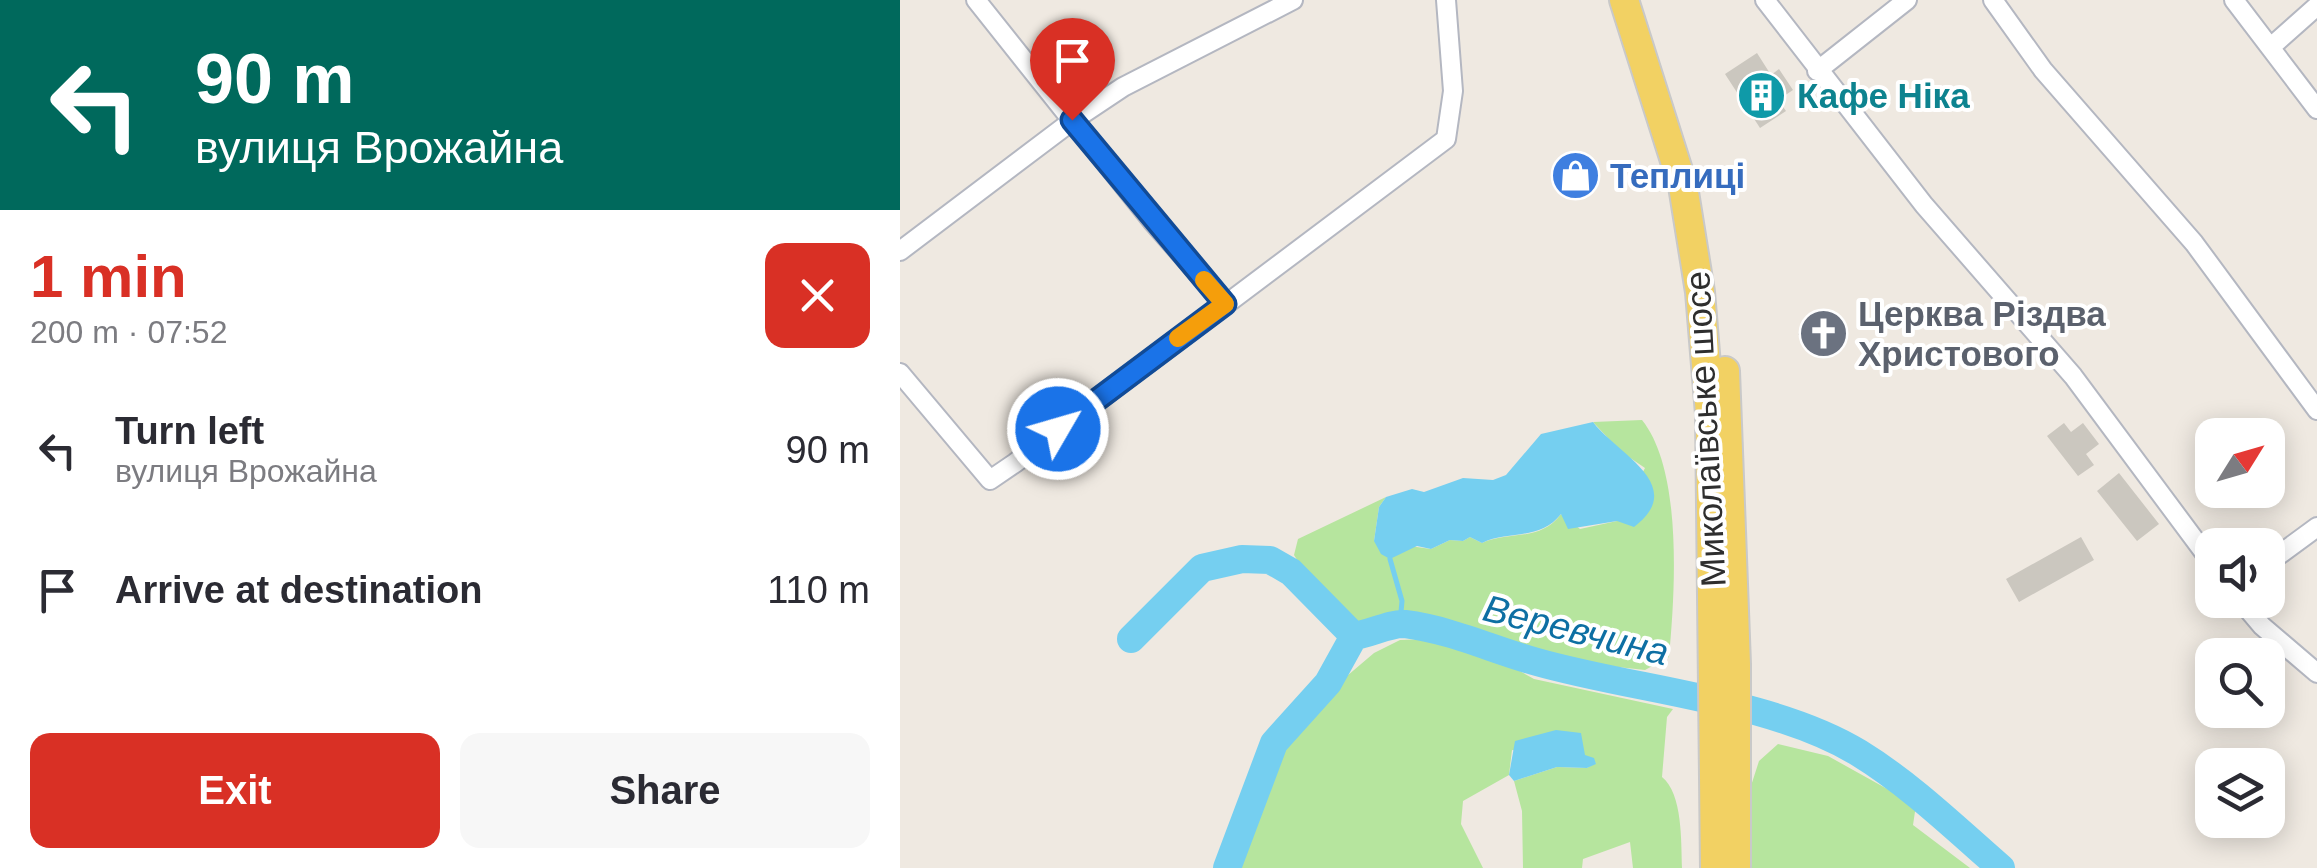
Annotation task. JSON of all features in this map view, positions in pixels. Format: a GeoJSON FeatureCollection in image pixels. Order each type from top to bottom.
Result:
{"type":"FeatureCollection","features":[{"type":"Feature","properties":{"kind":"main road","name":"Миколаївське шосе"},"geometry":{"type":"LineString","coordinates":[[1624,0],[1672,143],[1694,238],[1710,414],[1725,659]]}},
{"type":"Feature","properties":{"kind":"main road","name":"Миколаївське шосе"},"geometry":{"type":"LineString","coordinates":[[1644,0],[1696,165],[1711,238],[1730,412],[1726,750],[1736,868]]}},
{"type":"Feature","properties":{"kind":"main road","name":"Миколаївське шосе"},"geometry":{"type":"LineString","coordinates":[[1715,868],[1726,750]]}},
{"type":"Feature","properties":{"kind":"street"},"geometry":{"type":"LineString","coordinates":[[976,0],[1225,304]]}},
{"type":"Feature","properties":{"kind":"street"},"geometry":{"type":"LineString","coordinates":[[900,251],[1072,120],[1123,87],[1293,0]]}},
{"type":"Feature","properties":{"kind":"street"},"geometry":{"type":"LineString","coordinates":[[900,373],[990,480],[1322,236],[1446,139],[1452,105],[1446,0]]}},
{"type":"Feature","properties":{"kind":"street"},"geometry":{"type":"LineString","coordinates":[[1765,0],[1924,204],[2073,376],[2195,540]]}},
{"type":"Feature","properties":{"kind":"street"},"geometry":{"type":"LineString","coordinates":[[1817,71],[1908,0]]}},
{"type":"Feature","properties":{"kind":"street"},"geometry":{"type":"LineString","coordinates":[[1993,0],[2044,70],[2194,243],[2317,410]]}},
{"type":"Feature","properties":{"kind":"street"},"geometry":{"type":"LineString","coordinates":[[2234,0],[2317,109]]}},
{"type":"Feature","properties":{"kind":"street"},"geometry":{"type":"LineString","coordinates":[[2272,46],[2317,6]]}},
{"type":"Feature","properties":{"kind":"street"},"geometry":{"type":"LineString","coordinates":[[2285,550],[2317,526]]}},
{"type":"Feature","properties":{"kind":"street"},"geometry":{"type":"LineString","coordinates":[[2255,618],[2317,673]]}},
{"type":"Feature","properties":{"kind":"green space"},"geometry":{"type":"Polygon","coordinates":[[[1642,420],[1655,442],[1664,470],[1674,567],[1669,657],[1645,670],[1563,661],[1415,616],[1378,627],[1355,626],[1309,579],[1294,555],[1298,539],[1386,497],[1379,507],[1374,541],[1431,549],[1450,540],[1470,537],[1482,543],[1534,532],[1553,523],[1561,514],[1580,529],[1617,521],[1645,468],[1620,451],[1593,422],[1642,420]]]}},
{"type":"Feature","properties":{"kind":"green space"},"geometry":{"type":"Polygon","coordinates":[[[1425,639],[1509,665],[1534,679],[1673,709],[1667,717],[1662,777],[1677,806],[1682,868],[1633,868],[1630,842],[1583,859],[1582,868],[1523,868],[1522,811],[1514,781],[1557,767],[1587,768],[1596,763],[1512,750],[1509,775],[1463,801],[1461,824],[1483,868],[1222,868],[1257,778],[1334,687],[1374,653],[1400,640],[1425,639]]]}},
{"type":"Feature","properties":{"kind":"green space"},"geometry":{"type":"Polygon","coordinates":[[[1778,744],[1828,756],[1916,805],[1913,825],[1970,868],[1750,868],[1750,789],[1759,761],[1778,744]]]}},
{"type":"Feature","properties":{"kind":"water"},"geometry":{"type":"Polygon","coordinates":[[[1593,422],[1652,484],[1654,497],[1649,512],[1634,527],[1617,521],[1568,529],[1561,514],[1534,532],[1482,543],[1470,537],[1450,540],[1431,549],[1417,546],[1390,559],[1381,554],[1374,541],[1379,507],[1386,497],[1412,489],[1424,492],[1463,478],[1493,480],[1506,475],[1541,434],[1593,422]]]}},
{"type":"Feature","properties":{"kind":"water"},"geometry":{"type":"Polygon","coordinates":[[[1556,730],[1581,733],[1585,755],[1594,758],[1596,764],[1587,768],[1557,767],[1514,781],[1509,775],[1515,741],[1556,730]]]}},
{"type":"Feature","properties":{"kind":"building","name":"Кафе Ніка"},"geometry":{"type":"Polygon","coordinates":[[[1757,53],[1771,75],[1779,69],[1793,90],[1778,100],[1786,111],[1760,128],[1725,74],[1757,53]]]}},
{"type":"Feature","properties":{"kind":"building","name":"Церква Різдва Христового"},"geometry":{"type":"Polygon","coordinates":[[[1831,310],[1847,331],[1815,355],[1798,334],[1831,310]]]}},
{"type":"Feature","properties":{"kind":"building"},"geometry":{"type":"Polygon","coordinates":[[[2064,423],[2071,432],[2083,423],[2099,444],[2086,454],[2094,465],[2078,476],[2047,436],[2064,423]]]}},
{"type":"Feature","properties":{"kind":"building"},"geometry":{"type":"Polygon","coordinates":[[[2119,473],[2159,524],[2137,541],[2097,491],[2119,473]]]}},
{"type":"Feature","properties":{"kind":"building"},"geometry":{"type":"Polygon","coordinates":[[[2081,537],[2094,560],[2019,602],[2006,579],[2081,537]]]}},
{"type":"Feature","properties":{"kind":"waterway"},"geometry":{"type":"LineString","coordinates":[[1131,639],[1202,568],[1242,559],[1270,560],[1291,572],[1354,636]]}},
{"type":"Feature","properties":{"kind":"waterway"},"geometry":{"type":"LineString","coordinates":[[1390,559],[1402,601],[1400,623]]}},
{"type":"Feature","properties":{"kind":"waterway","name":"Веревчина"},"geometry":{"type":"LineString","coordinates":[[1227,868],[1274,743],[1328,683],[1354,636],[1405,624],[1575,672],[1745,708],[1824,735],[1897,779],[2001,868]]}},
{"type":"Feature","properties":{"kind":"slow traffic"},"geometry":{"type":"LineString","coordinates":[[1178,338],[1225,304],[1204,280]]}},
{"type":"Feature","properties":{"kind":"place","name":"Кафе Ніка"},"geometry":{"type":"Point","coordinates":[1762,95]}},
{"type":"Feature","properties":{"kind":"place","name":"Теплиці"},"geometry":{"type":"Point","coordinates":[1575,175]}},
{"type":"Feature","properties":{"kind":"place","name":"Церква Різдва Христового"},"geometry":{"type":"Point","coordinates":[1823,333]}},
{"type":"Feature","properties":{"kind":"route"},"geometry":{"type":"LineString","coordinates":[[1058,429],[1225,304],[1152,221],[1072,120]]}}]}
